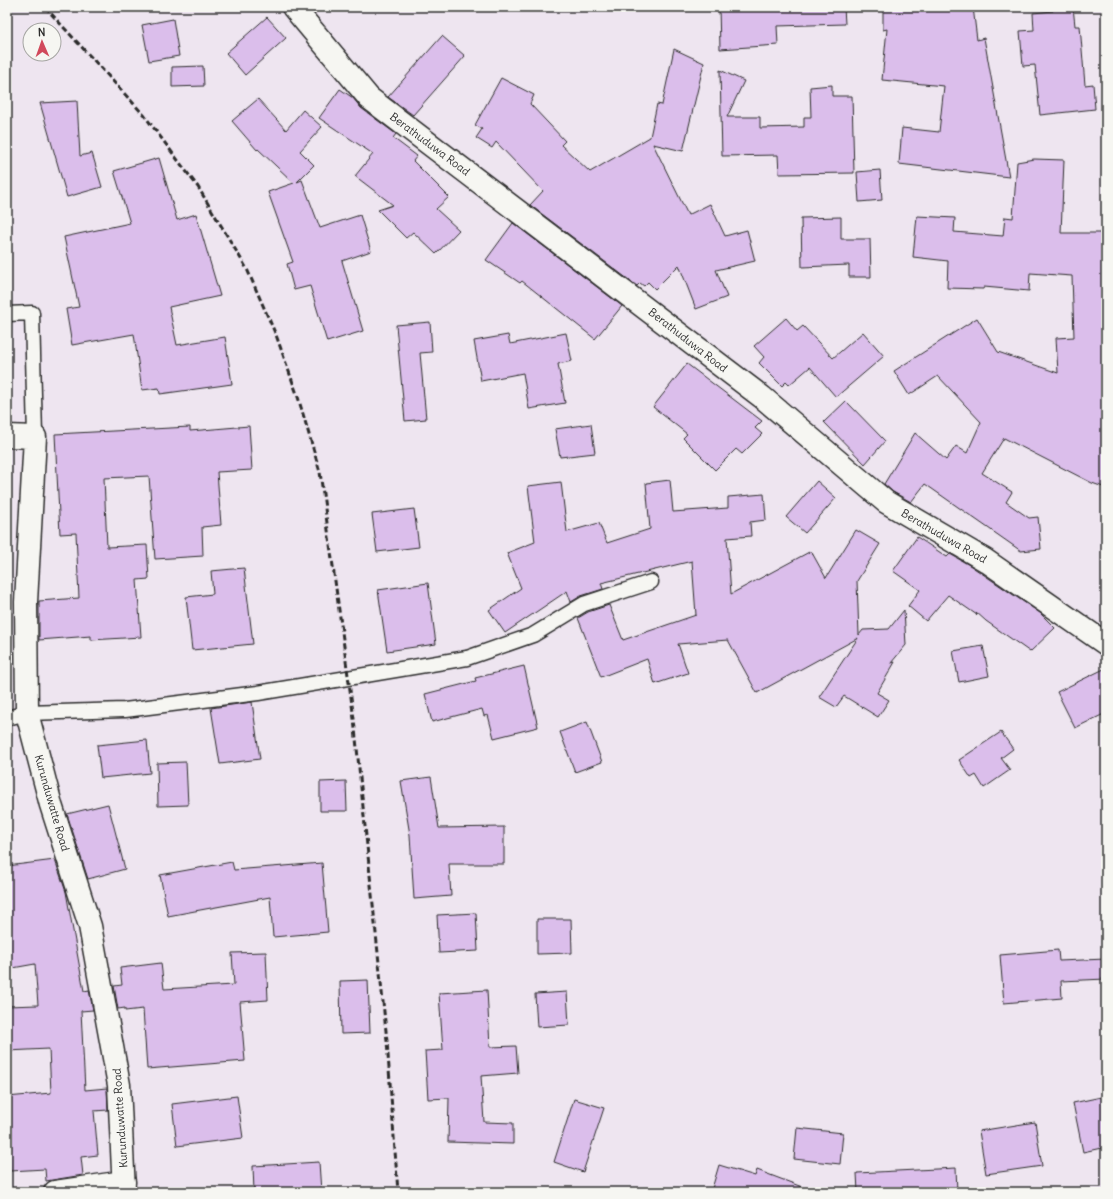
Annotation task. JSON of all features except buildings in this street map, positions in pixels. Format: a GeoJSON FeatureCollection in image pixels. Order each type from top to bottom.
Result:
{"type":"FeatureCollection","features":[{"type":"Feature","properties":{"kind":"street","name":"Berathuduwa Road"},"geometry":{"type":"LineString","coordinates":[[293,7],[369,98],[762,397],[886,502],[986,560],[1106,644]]}},
{"type":"Feature","properties":{"kind":"street"},"geometry":{"type":"LineString","coordinates":[[7,436],[35,437]]}},
{"type":"Feature","properties":{"kind":"street","name":"Kurunduwatte Road"},"geometry":{"type":"LineString","coordinates":[[35,437],[26,602],[17,716],[51,805],[90,926],[119,1085],[124,1187]]}},
{"type":"Feature","properties":{"kind":"street"},"geometry":{"type":"LineString","coordinates":[[55,1192],[124,1187]]}},
{"type":"Feature","properties":{"kind":"lane"},"geometry":{"type":"LineString","coordinates":[[7,314],[32,313],[35,437]]}},
{"type":"Feature","properties":{"kind":"lane"},"geometry":{"type":"LineString","coordinates":[[17,716],[125,710],[242,695],[467,658],[533,635],[584,604],[651,582]]}},
{"type":"Feature","properties":{"kind":"railway"},"geometry":{"type":"LineString","coordinates":[[45,7],[144,115],[198,187],[247,269],[276,335],[298,397],[320,472],[354,719],[387,1041],[398,1192]]}}]}
